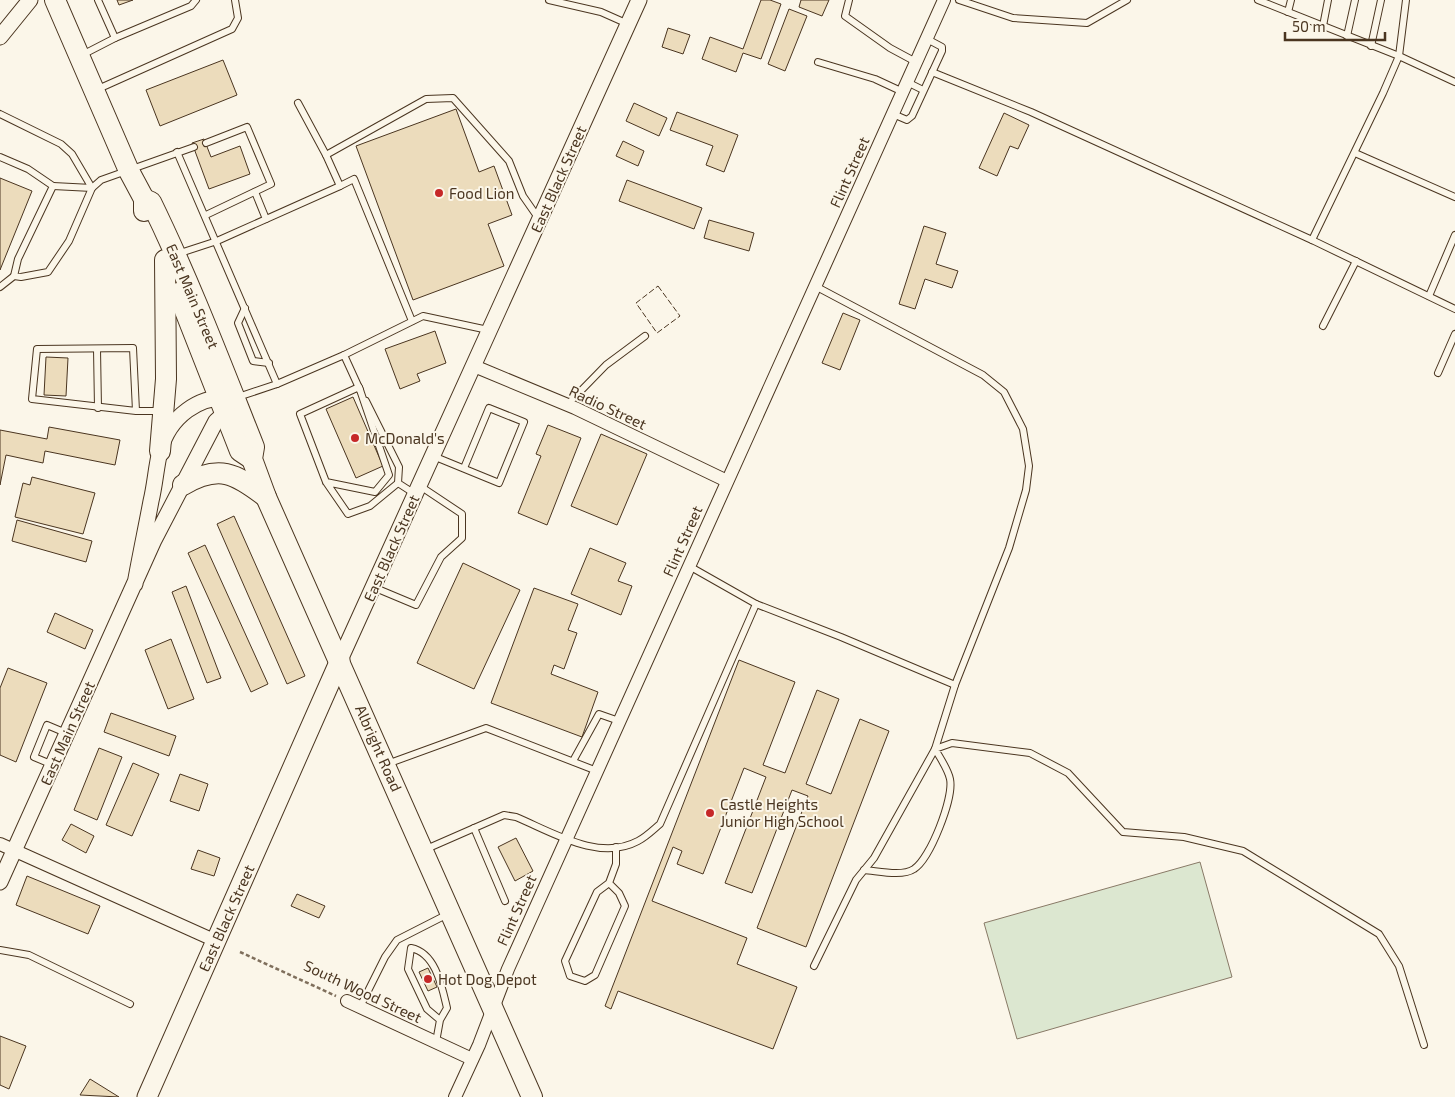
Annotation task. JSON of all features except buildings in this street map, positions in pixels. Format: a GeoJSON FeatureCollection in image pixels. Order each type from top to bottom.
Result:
{"type":"FeatureCollection","features":[{"type":"Feature","properties":{"kind":"highway","name":"East Main Street"},"geometry":{"type":"LineString","coordinates":[[55,0],[129,171],[144,199],[142,208],[170,257],[226,403]]}},
{"type":"Feature","properties":{"kind":"highway"},"geometry":{"type":"LineString","coordinates":[[160,451],[166,379],[170,257]]}},
{"type":"Feature","properties":{"kind":"highway","name":"Albright Road"},"geometry":{"type":"LineString","coordinates":[[226,403],[254,447],[252,460],[266,497],[340,660],[532,1097]]}},
{"type":"Feature","properties":{"kind":"highway"},"geometry":{"type":"LineString","coordinates":[[183,485],[199,476],[222,472],[244,480],[266,497]]}},
{"type":"Feature","properties":{"kind":"main road","name":"East Black Street"},"geometry":{"type":"LineString","coordinates":[[147,1097],[340,660]]}},
{"type":"Feature","properties":{"kind":"street"},"geometry":{"type":"LineString","coordinates":[[0,37],[8,22],[30,0]]}},
{"type":"Feature","properties":{"kind":"street","name":"East Black Street"},"geometry":{"type":"LineString","coordinates":[[340,660],[639,0]]}},
{"type":"Feature","properties":{"kind":"street","name":"Flint Street"},"geometry":{"type":"LineString","coordinates":[[456,1097],[508,969],[566,838],[944,0]]}},
{"type":"Feature","properties":{"kind":"street","name":"Radio Street"},"geometry":{"type":"LineString","coordinates":[[474,366],[567,405],[727,480]]}},
{"type":"Feature","properties":{"kind":"street","name":"East Main Street"},"geometry":{"type":"LineString","coordinates":[[134,584],[160,451],[171,428],[182,415],[196,404],[226,403]]}},
{"type":"Feature","properties":{"kind":"street","name":"East Main Street"},"geometry":{"type":"LineString","coordinates":[[0,882],[134,584],[226,403]]}},
{"type":"Feature","properties":{"kind":"street"},"geometry":{"type":"LineString","coordinates":[[0,844],[216,941]]}},
{"type":"Feature","properties":{"kind":"street","name":"South Wood Street"},"geometry":{"type":"LineString","coordinates":[[347,1001],[472,1059]]}},
{"type":"Feature","properties":{"kind":"lane"},"geometry":{"type":"LineString","coordinates":[[98,0],[115,38]]}},
{"type":"Feature","properties":{"kind":"lane"},"geometry":{"type":"LineString","coordinates":[[79,56],[115,38],[191,6],[196,0]]}},
{"type":"Feature","properties":{"kind":"lane"},"geometry":{"type":"LineString","coordinates":[[94,91],[232,29],[238,18],[235,0]]}},
{"type":"Feature","properties":{"kind":"lane"},"geometry":{"type":"LineString","coordinates":[[549,0],[601,12],[628,24]]}},
{"type":"Feature","properties":{"kind":"lane"},"geometry":{"type":"LineString","coordinates":[[849,0],[845,16],[890,48],[916,62]]}},
{"type":"Feature","properties":{"kind":"lane"},"geometry":{"type":"LineString","coordinates":[[959,0],[1013,18],[1087,23],[1127,0]]}},
{"type":"Feature","properties":{"kind":"lane"},"geometry":{"type":"LineString","coordinates":[[1260,0],[1399,56],[1455,82]]}},
{"type":"Feature","properties":{"kind":"lane"},"geometry":{"type":"LineString","coordinates":[[1288,12],[1291,0]]}},
{"type":"Feature","properties":{"kind":"lane"},"geometry":{"type":"LineString","coordinates":[[1323,26],[1328,0]]}},
{"type":"Feature","properties":{"kind":"lane"},"geometry":{"type":"LineString","coordinates":[[1347,36],[1355,0]]}},
{"type":"Feature","properties":{"kind":"lane"},"geometry":{"type":"LineString","coordinates":[[1371,46],[1381,0]]}},
{"type":"Feature","properties":{"kind":"lane"},"geometry":{"type":"LineString","coordinates":[[1312,240],[1399,56],[1406,0]]}},
{"type":"Feature","properties":{"kind":"lane"},"geometry":{"type":"LineString","coordinates":[[893,114],[910,119],[932,72],[942,49],[927,39]]}},
{"type":"Feature","properties":{"kind":"lane"},"geometry":{"type":"LineString","coordinates":[[818,62],[905,87],[923,90]]}},
{"type":"Feature","properties":{"kind":"lane"},"geometry":{"type":"LineString","coordinates":[[932,72],[1031,112],[1312,240],[1455,309]]}},
{"type":"Feature","properties":{"kind":"lane"},"geometry":{"type":"LineString","coordinates":[[326,155],[426,99],[453,98],[509,161],[523,196],[540,220]]}},
{"type":"Feature","properties":{"kind":"lane"},"geometry":{"type":"LineString","coordinates":[[298,103],[326,155],[340,186]]}},
{"type":"Feature","properties":{"kind":"lane"},"geometry":{"type":"LineString","coordinates":[[0,114],[61,144],[72,154],[92,188]]}},
{"type":"Feature","properties":{"kind":"lane"},"geometry":{"type":"LineString","coordinates":[[206,144],[247,127],[271,184],[206,215]]}},
{"type":"Feature","properties":{"kind":"lane"},"geometry":{"type":"LineString","coordinates":[[14,276],[21,277],[48,272],[69,241],[92,188],[101,180],[194,147]]}},
{"type":"Feature","properties":{"kind":"lane"},"geometry":{"type":"LineString","coordinates":[[177,152],[206,215],[277,384]]}},
{"type":"Feature","properties":{"kind":"lane"},"geometry":{"type":"LineString","coordinates":[[1355,152],[1455,198]]}},
{"type":"Feature","properties":{"kind":"lane"},"geometry":{"type":"LineString","coordinates":[[0,157],[28,169],[53,186],[92,188]]}},
{"type":"Feature","properties":{"kind":"lane"},"geometry":{"type":"LineString","coordinates":[[170,257],[217,241],[354,179],[412,322]]}},
{"type":"Feature","properties":{"kind":"lane"},"geometry":{"type":"LineString","coordinates":[[0,287],[14,276],[18,259],[53,186]]}},
{"type":"Feature","properties":{"kind":"lane"},"geometry":{"type":"LineString","coordinates":[[255,192],[266,219]]}},
{"type":"Feature","properties":{"kind":"lane"},"geometry":{"type":"LineString","coordinates":[[1429,296],[1455,235]]}},
{"type":"Feature","properties":{"kind":"lane"},"geometry":{"type":"LineString","coordinates":[[1323,326],[1356,261]]}},
{"type":"Feature","properties":{"kind":"lane"},"geometry":{"type":"LineString","coordinates":[[814,966],[856,880],[874,858],[935,748],[954,685],[1009,548],[1026,490],[1029,466],[1023,429],[1004,392],[983,375],[815,286]]}},
{"type":"Feature","properties":{"kind":"lane"},"geometry":{"type":"LineString","coordinates":[[245,308],[238,323],[253,361],[269,363]]}},
{"type":"Feature","properties":{"kind":"lane"},"geometry":{"type":"LineString","coordinates":[[226,403],[277,384],[344,355],[423,316],[490,331]]}},
{"type":"Feature","properties":{"kind":"lane"},"geometry":{"type":"LineString","coordinates":[[1438,373],[1455,334]]}},
{"type":"Feature","properties":{"kind":"lane"},"geometry":{"type":"LineString","coordinates":[[567,405],[606,366],[645,336]]}},
{"type":"Feature","properties":{"kind":"lane"},"geometry":{"type":"LineString","coordinates":[[136,412],[133,348],[37,349],[32,399],[136,412],[164,410]]}},
{"type":"Feature","properties":{"kind":"lane"},"geometry":{"type":"LineString","coordinates":[[97,349],[98,408]]}},
{"type":"Feature","properties":{"kind":"lane"},"geometry":{"type":"LineString","coordinates":[[344,355],[358,387],[399,467],[398,483],[370,506],[348,514],[326,482],[300,414],[358,387]]}},
{"type":"Feature","properties":{"kind":"lane"},"geometry":{"type":"LineString","coordinates":[[326,482],[375,492],[390,475],[358,387]]}},
{"type":"Feature","properties":{"kind":"lane"},"geometry":{"type":"LineString","coordinates":[[433,456],[499,483],[524,422],[489,408],[464,468]]}},
{"type":"Feature","properties":{"kind":"lane"},"geometry":{"type":"LineString","coordinates":[[373,587],[416,605],[441,557],[462,538],[462,514],[418,490],[398,483]]}},
{"type":"Feature","properties":{"kind":"lane"},"geometry":{"type":"LineString","coordinates":[[689,566],[756,604],[841,637],[943,682],[954,685]]}},
{"type":"Feature","properties":{"kind":"lane"},"geometry":{"type":"LineString","coordinates":[[424,850],[504,815],[516,817],[589,846],[616,847],[638,842],[660,824],[756,604]]}},
{"type":"Feature","properties":{"kind":"lane"},"geometry":{"type":"LineString","coordinates":[[573,761],[599,714],[619,721]]}},
{"type":"Feature","properties":{"kind":"lane"},"geometry":{"type":"LineString","coordinates":[[53,764],[34,758],[47,725],[67,734]]}},
{"type":"Feature","properties":{"kind":"lane"},"geometry":{"type":"LineString","coordinates":[[386,764],[486,728],[597,771]]}},
{"type":"Feature","properties":{"kind":"lane"},"geometry":{"type":"LineString","coordinates":[[935,748],[952,743],[1030,753],[1068,773],[1123,832],[1184,837],[1243,851],[1379,934],[1399,966],[1424,1045]]}},
{"type":"Feature","properties":{"kind":"lane"},"geometry":{"type":"LineString","coordinates":[[864,870],[904,872],[914,869],[924,857],[950,796],[949,775],[935,748]]}},
{"type":"Feature","properties":{"kind":"lane"},"geometry":{"type":"LineString","coordinates":[[474,828],[505,901]]}},
{"type":"Feature","properties":{"kind":"lane"},"geometry":{"type":"LineString","coordinates":[[609,883],[618,893],[625,906],[595,975],[585,981],[570,976],[565,962],[597,892],[609,883],[616,864],[616,847]]}},
{"type":"Feature","properties":{"kind":"lane"},"geometry":{"type":"LineString","coordinates":[[360,1007],[384,957],[397,940],[451,912]]}},
{"type":"Feature","properties":{"kind":"lane"},"geometry":{"type":"LineString","coordinates":[[405,936],[411,948],[408,969],[427,1009],[440,1020]]}},
{"type":"Feature","properties":{"kind":"lane"},"geometry":{"type":"LineString","coordinates":[[411,948],[422,950],[428,957],[442,986],[448,1008],[440,1020],[436,1042]]}},
{"type":"Feature","properties":{"kind":"lane"},"geometry":{"type":"LineString","coordinates":[[0,950],[29,954],[130,1004]]}},
{"type":"Feature","properties":{"kind":"path","name":"South Wood Street"},"geometry":{"type":"LineString","coordinates":[[240,952],[347,1001]]}},
{"type":"Feature","properties":{"kind":"green space"},"geometry":{"type":"Polygon","coordinates":[[[1200,862],[1232,977],[1017,1039],[984,923],[1200,862]]]}},
{"type":"Feature","properties":{"kind":"fence"},"geometry":{"type":"LineString","coordinates":[[658,286],[680,316],[657,333],[636,303],[658,286]]}},
{"type":"Feature","properties":{"kind":"place","name":"Food Lion"},"geometry":{"type":"Point","coordinates":[439,193]}},
{"type":"Feature","properties":{"kind":"place","name":"McDonald's"},"geometry":{"type":"Point","coordinates":[355,438]}},
{"type":"Feature","properties":{"kind":"place","name":"Castle Heights Junior High School"},"geometry":{"type":"Point","coordinates":[710,813]}},
{"type":"Feature","properties":{"kind":"place","name":"Hot Dog Depot"},"geometry":{"type":"Point","coordinates":[428,979]}}]}
